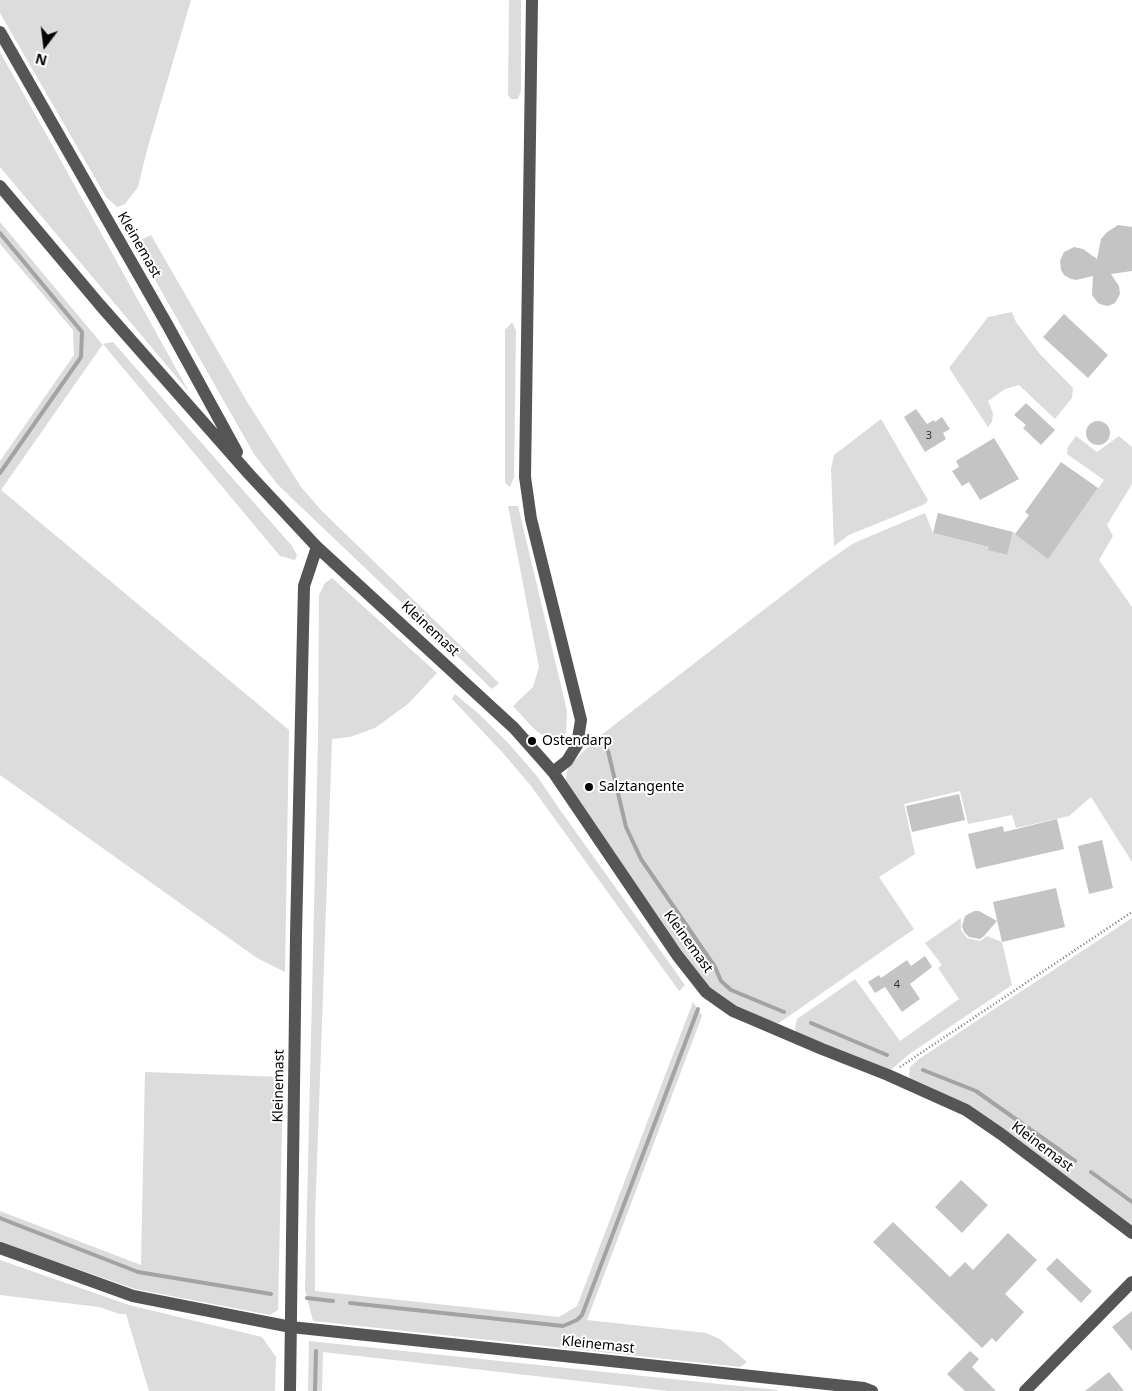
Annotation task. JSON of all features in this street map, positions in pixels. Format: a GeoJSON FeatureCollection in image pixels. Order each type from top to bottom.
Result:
{"type":"FeatureCollection","features":[{"type":"Feature","properties":{"kind":"street"},"geometry":{"type":"LineString","coordinates":[[532,0],[525,477],[531,519],[581,720],[577,745],[567,761],[553,772]]}},
{"type":"Feature","properties":{"kind":"street","name":"Kleinemast"},"geometry":{"type":"LineString","coordinates":[[0,32],[168,326],[249,474]]}},
{"type":"Feature","properties":{"kind":"street","name":"Kleinemast"},"geometry":{"type":"LineString","coordinates":[[0,186],[100,305],[249,474],[317,547],[514,728],[553,772],[676,955],[706,992],[733,1011],[822,1050],[888,1075],[966,1110],[1001,1134],[1132,1233]]}},
{"type":"Feature","properties":{"kind":"street","name":"Kleinemast"},"geometry":{"type":"LineString","coordinates":[[290,1391],[296,935],[304,586],[317,547]]}},
{"type":"Feature","properties":{"kind":"street","name":"Kleinemast"},"geometry":{"type":"LineString","coordinates":[[0,1248],[133,1296],[291,1327],[864,1388],[872,1391]]}},
{"type":"Feature","properties":{"kind":"street"},"geometry":{"type":"LineString","coordinates":[[1025,1391],[1132,1282]]}},
{"type":"Feature","properties":{"kind":"path"},"geometry":{"type":"LineString","coordinates":[[888,1075],[1132,912]]}},
{"type":"Feature","properties":{"kind":"shaded area"},"geometry":{"type":"Polygon","coordinates":[[[0,0],[191,0],[138,187],[125,204],[117,207],[106,197],[0,13],[0,0]]]}},
{"type":"Feature","properties":{"kind":"shaded area"},"geometry":{"type":"Polygon","coordinates":[[[509,0],[521,0],[521,91],[518,99],[511,99],[508,95],[509,0]]]}},
{"type":"Feature","properties":{"kind":"shaded area"},"geometry":{"type":"Polygon","coordinates":[[[0,52],[45,132],[189,392],[0,167],[0,52]]]}},
{"type":"Feature","properties":{"kind":"shaded area"},"geometry":{"type":"Polygon","coordinates":[[[0,222],[102,344],[113,342],[292,546],[297,555],[295,560],[280,556],[103,344],[1,490],[289,730],[285,972],[257,958],[0,775],[0,461],[74,355],[73,330],[0,244],[0,222]]]}},
{"type":"Feature","properties":{"kind":"shaded area"},"geometry":{"type":"Polygon","coordinates":[[[151,235],[246,400],[301,487],[321,510],[499,683],[492,689],[278,485],[254,454],[134,243],[151,235]]]}},
{"type":"Feature","properties":{"kind":"shaded area"},"geometry":{"type":"Polygon","coordinates":[[[1012,312],[1016,322],[1039,353],[1073,388],[1072,398],[1055,419],[1019,385],[1005,389],[988,401],[993,413],[992,422],[988,427],[949,368],[988,317],[1012,312]]]}},
{"type":"Feature","properties":{"kind":"shaded area"},"geometry":{"type":"Polygon","coordinates":[[[512,322],[516,331],[514,477],[510,487],[505,483],[505,330],[512,322]]]}},
{"type":"Feature","properties":{"kind":"shaded area"},"geometry":{"type":"Polygon","coordinates":[[[881,419],[928,500],[925,504],[849,535],[834,546],[831,469],[834,455],[881,419]]]}},
{"type":"Feature","properties":{"kind":"shaded area"},"geometry":{"type":"Polygon","coordinates":[[[1076,436],[1097,452],[1119,436],[1132,447],[1132,484],[1107,525],[1113,536],[1099,560],[1132,607],[1132,862],[1091,797],[1069,816],[1016,828],[1012,815],[968,824],[960,791],[904,804],[915,854],[879,877],[914,929],[779,1023],[772,1024],[726,1002],[701,980],[565,785],[568,767],[596,739],[822,565],[854,543],[925,513],[933,533],[989,547],[989,550],[1006,555],[1013,532],[1048,558],[1104,480],[1067,454],[1068,447],[1076,436]]]}},
{"type":"Feature","properties":{"kind":"shaded area"},"geometry":{"type":"Polygon","coordinates":[[[508,506],[518,506],[567,711],[566,733],[559,739],[549,740],[534,729],[513,706],[533,687],[539,667],[508,506]]]}},
{"type":"Feature","properties":{"kind":"shaded area"},"geometry":{"type":"Polygon","coordinates":[[[332,578],[437,673],[408,704],[375,728],[350,737],[332,739],[315,1218],[315,1291],[559,1317],[577,1306],[693,1002],[702,1016],[587,1320],[706,1333],[720,1339],[747,1362],[740,1367],[313,1321],[305,1290],[318,741],[319,595],[325,583],[332,578]]]}},
{"type":"Feature","properties":{"kind":"shaded area"},"geometry":{"type":"Polygon","coordinates":[[[455,694],[479,714],[509,744],[537,776],[685,985],[679,991],[531,786],[452,699],[455,694]]]}},
{"type":"Feature","properties":{"kind":"shaded area"},"geometry":{"type":"Polygon","coordinates":[[[961,918],[961,930],[967,938],[980,941],[987,936],[1002,942],[1012,985],[908,1055],[892,1069],[886,1070],[796,1032],[797,1019],[855,979],[900,1041],[959,999],[938,968],[942,965],[925,943],[961,918]]]}},
{"type":"Feature","properties":{"kind":"shaded area"},"geometry":{"type":"Polygon","coordinates":[[[1132,918],[1132,1227],[986,1118],[911,1081],[909,1076],[910,1067],[919,1059],[1132,918]]]}},
{"type":"Feature","properties":{"kind":"shaded area"},"geometry":{"type":"Polygon","coordinates":[[[145,1072],[283,1077],[278,1310],[270,1315],[135,1289],[0,1242],[0,1211],[141,1265],[145,1072]]]}},
{"type":"Feature","properties":{"kind":"shaded area"},"geometry":{"type":"Polygon","coordinates":[[[0,1260],[129,1305],[262,1337],[276,1357],[275,1391],[149,1391],[126,1314],[120,1314],[99,1307],[0,1295],[0,1260]]]}},
{"type":"Feature","properties":{"kind":"shaded area"},"geometry":{"type":"Polygon","coordinates":[[[309,1341],[777,1391],[668,1391],[323,1352],[322,1391],[308,1391],[309,1341]]]}},
{"type":"Feature","properties":{"kind":"building"},"geometry":{"type":"Polygon","coordinates":[[[1118,225],[1132,227],[1132,271],[1111,274],[1119,286],[1120,294],[1115,303],[1108,306],[1098,303],[1092,295],[1093,276],[1076,280],[1071,279],[1064,275],[1061,270],[1060,261],[1064,252],[1074,247],[1083,249],[1097,259],[1101,239],[1118,225]]]}},
{"type":"Feature","properties":{"kind":"building"},"geometry":{"type":"Polygon","coordinates":[[[1064,314],[1108,355],[1088,378],[1043,337],[1064,314]]]}},
{"type":"Feature","properties":{"kind":"building"},"geometry":{"type":"Polygon","coordinates":[[[1026,403],[1055,430],[1041,445],[1023,428],[1026,425],[1014,415],[1026,403]]]}},
{"type":"Feature","properties":{"kind":"building"},"geometry":{"type":"Polygon","coordinates":[[[916,409],[927,424],[934,420],[935,422],[942,417],[950,429],[943,433],[946,439],[925,452],[904,417],[916,409]]]}},
{"type":"Feature","properties":{"kind":"building"},"geometry":{"type":"Polygon","coordinates":[[[1098,421],[1107,424],[1110,433],[1107,442],[1098,445],[1089,442],[1086,433],[1089,424],[1098,421]]]}},
{"type":"Feature","properties":{"kind":"building"},"geometry":{"type":"Polygon","coordinates":[[[994,438],[1019,479],[980,500],[969,482],[962,486],[952,471],[959,467],[956,461],[994,438]]]}},
{"type":"Feature","properties":{"kind":"building"},"geometry":{"type":"Polygon","coordinates":[[[1061,462],[1098,488],[1048,559],[1015,534],[1029,515],[1025,512],[1061,462]]]}},
{"type":"Feature","properties":{"kind":"building"},"geometry":{"type":"Polygon","coordinates":[[[938,513],[1013,532],[1007,555],[988,550],[989,547],[933,533],[938,513]]]}},
{"type":"Feature","properties":{"kind":"building"},"geometry":{"type":"Polygon","coordinates":[[[959,794],[965,820],[912,832],[906,806],[959,794]]]}},
{"type":"Feature","properties":{"kind":"building"},"geometry":{"type":"Polygon","coordinates":[[[1057,819],[1064,849],[976,869],[968,834],[1003,826],[1004,832],[1057,819]]]}},
{"type":"Feature","properties":{"kind":"building"},"geometry":{"type":"Polygon","coordinates":[[[1102,840],[1113,888],[1089,894],[1078,846],[1102,840]]]}},
{"type":"Feature","properties":{"kind":"building"},"geometry":{"type":"Polygon","coordinates":[[[1056,888],[1065,927],[1002,942],[993,902],[1056,888]]]}},
{"type":"Feature","properties":{"kind":"building"},"geometry":{"type":"Polygon","coordinates":[[[974,911],[979,911],[997,921],[980,939],[969,937],[964,932],[962,926],[965,916],[974,911]]]}},
{"type":"Feature","properties":{"kind":"building"},"geometry":{"type":"Polygon","coordinates":[[[925,956],[932,967],[910,984],[920,999],[902,1012],[885,987],[875,993],[868,982],[879,975],[881,978],[907,960],[911,966],[925,956]]]}},
{"type":"Feature","properties":{"kind":"building"},"geometry":{"type":"Polygon","coordinates":[[[961,1180],[988,1205],[962,1233],[935,1207],[961,1180]]]}},
{"type":"Feature","properties":{"kind":"building"},"geometry":{"type":"Polygon","coordinates":[[[893,1222],[950,1277],[965,1262],[973,1270],[1008,1233],[1037,1260],[1005,1294],[1024,1312],[996,1342],[992,1338],[982,1348],[873,1242],[893,1222]]]}},
{"type":"Feature","properties":{"kind":"building"},"geometry":{"type":"Polygon","coordinates":[[[1057,1258],[1092,1291],[1081,1303],[1046,1269],[1057,1258]]]}},
{"type":"Feature","properties":{"kind":"building"},"geometry":{"type":"Polygon","coordinates":[[[1132,1311],[1132,1351],[1112,1327],[1132,1311]]]}},
{"type":"Feature","properties":{"kind":"building"},"geometry":{"type":"Polygon","coordinates":[[[970,1351],[979,1359],[972,1367],[996,1391],[965,1391],[947,1374],[970,1351]]]}},
{"type":"Feature","properties":{"kind":"building"},"geometry":{"type":"Polygon","coordinates":[[[1109,1372],[1124,1391],[1085,1391],[1109,1372]]]}},
{"type":"Feature","properties":{"kind":"waterway"},"geometry":{"type":"LineString","coordinates":[[0,233],[82,332],[81,357],[0,473]]}},
{"type":"Feature","properties":{"kind":"waterway"},"geometry":{"type":"LineString","coordinates":[[608,751],[626,827],[641,859],[715,967],[721,981],[731,990],[784,1012]]}},
{"type":"Feature","properties":{"kind":"waterway"},"geometry":{"type":"LineString","coordinates":[[350,1303],[563,1326],[577,1320],[582,1315],[698,1009]]}},
{"type":"Feature","properties":{"kind":"waterway"},"geometry":{"type":"LineString","coordinates":[[811,1023],[887,1055]]}},
{"type":"Feature","properties":{"kind":"waterway"},"geometry":{"type":"LineString","coordinates":[[923,1070],[976,1091],[1075,1161]]}},
{"type":"Feature","properties":{"kind":"waterway"},"geometry":{"type":"LineString","coordinates":[[1091,1172],[1132,1202]]}},
{"type":"Feature","properties":{"kind":"waterway"},"geometry":{"type":"LineString","coordinates":[[0,1218],[138,1272],[271,1294]]}},
{"type":"Feature","properties":{"kind":"waterway"},"geometry":{"type":"LineString","coordinates":[[307,1298],[333,1301]]}},
{"type":"Feature","properties":{"kind":"waterway"},"geometry":{"type":"LineString","coordinates":[[315,1391],[316,1351]]}},
{"type":"Feature","properties":{"kind":"place","name":"Ostendarp"},"geometry":{"type":"Point","coordinates":[532,741]}},
{"type":"Feature","properties":{"kind":"place","name":"Salztangente"},"geometry":{"type":"Point","coordinates":[589,787]}}]}
